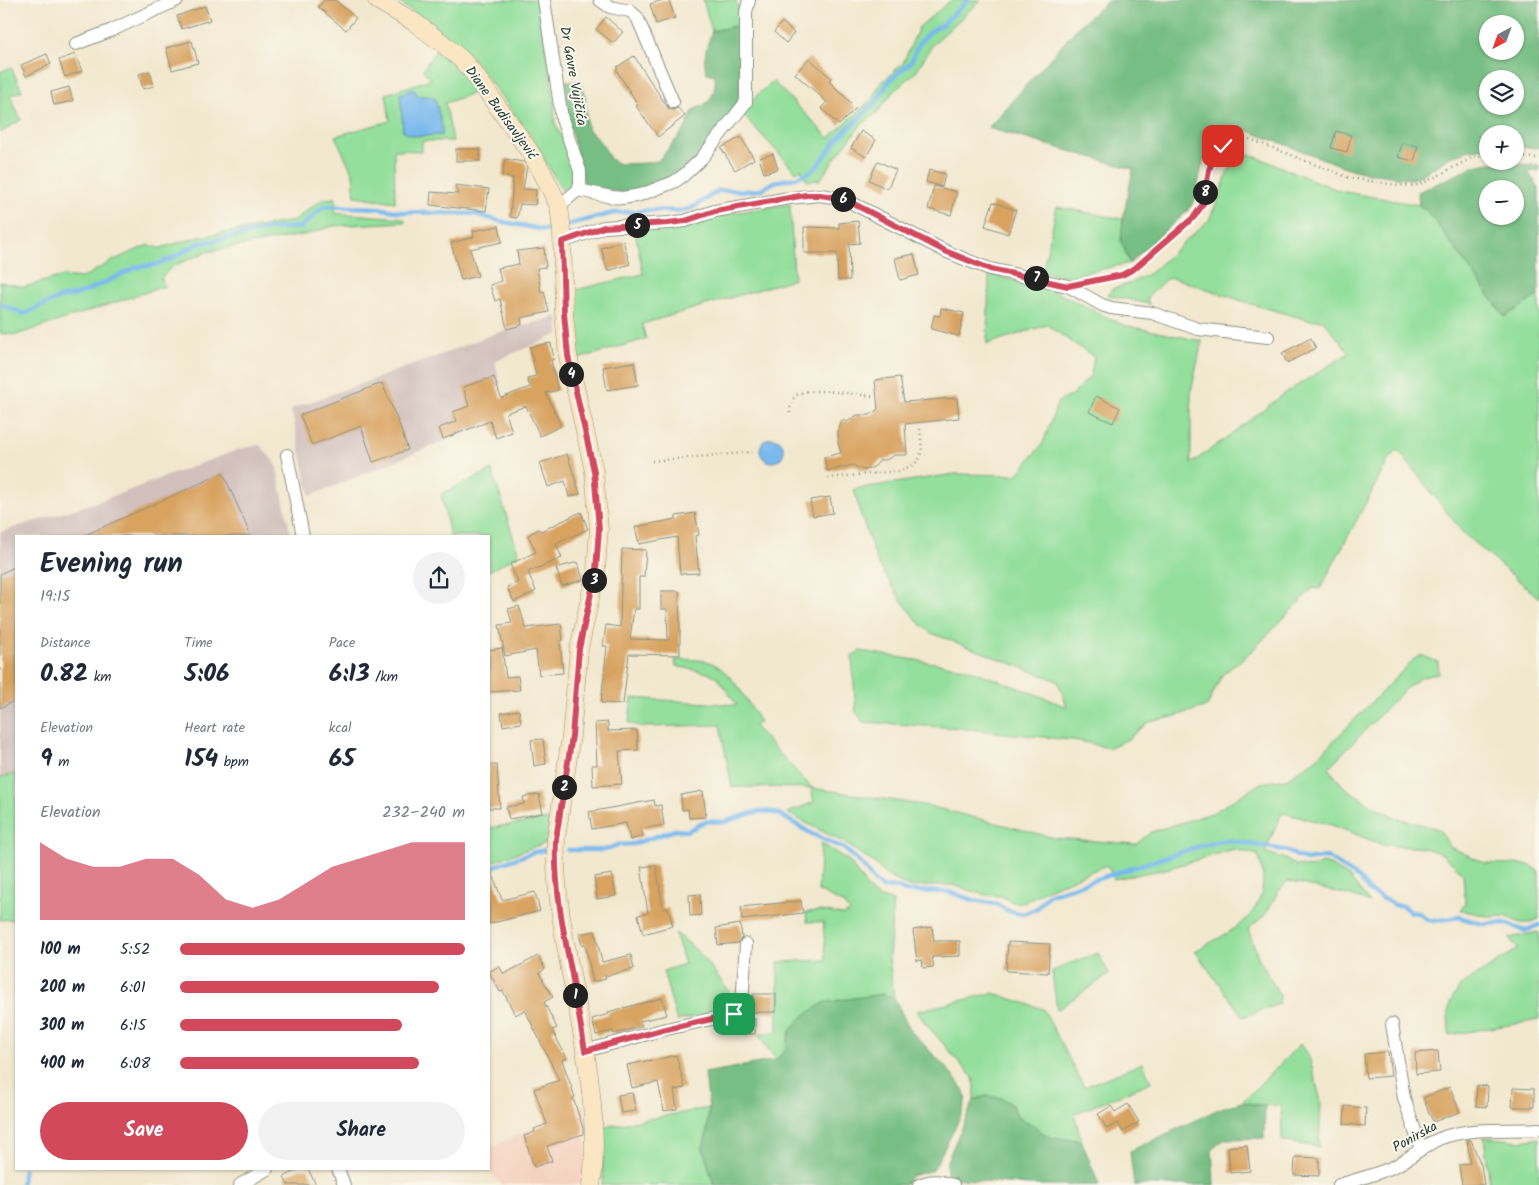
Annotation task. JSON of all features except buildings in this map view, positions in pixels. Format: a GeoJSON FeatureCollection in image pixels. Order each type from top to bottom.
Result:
{"type":"FeatureCollection","features":[{"type":"Feature","properties":{"kind":"street"},"geometry":{"type":"LineString","coordinates":[[76,44],[110,31],[177,0]]}},
{"type":"Feature","properties":{"kind":"street","name":"Diane Budisavljević"},"geometry":{"type":"LineString","coordinates":[[377,0],[414,22],[442,43],[476,75],[530,152],[548,182],[561,225]]}},
{"type":"Feature","properties":{"kind":"street","name":"Dr Gavre Vujičića"},"geometry":{"type":"LineString","coordinates":[[544,0],[562,119],[580,171],[578,190]]}},
{"type":"Feature","properties":{"kind":"street"},"geometry":{"type":"LineString","coordinates":[[600,0],[610,7],[630,11],[637,17],[673,102]]}},
{"type":"Feature","properties":{"kind":"street"},"geometry":{"type":"LineString","coordinates":[[591,1185],[594,1160],[592,1096],[563,931],[557,883],[556,839],[572,736],[579,649],[596,570],[599,529],[594,471],[568,356],[564,313],[561,225],[578,190],[623,198],[640,195],[674,182],[701,160],[746,102],[746,12],[749,0]]}},
{"type":"Feature","properties":{"kind":"street"},"geometry":{"type":"LineString","coordinates":[[561,225],[604,227],[668,223],[685,221],[724,210],[806,195],[833,197],[850,202],[945,251],[990,269],[1068,286],[1111,308],[1152,313],[1198,329],[1268,337]]}},
{"type":"Feature","properties":{"kind":"street"},"geometry":{"type":"LineString","coordinates":[[287,456],[303,535]]}},
{"type":"Feature","properties":{"kind":"street"},"geometry":{"type":"LineString","coordinates":[[585,1051],[662,1030],[738,1013],[742,1004],[746,944]]}},
{"type":"Feature","properties":{"kind":"street"},"geometry":{"type":"LineString","coordinates":[[1392,1024],[1404,1098],[1421,1149]]}},
{"type":"Feature","properties":{"kind":"street","name":"Ponirska"},"geometry":{"type":"LineString","coordinates":[[1338,1185],[1389,1169],[1440,1138],[1466,1131],[1539,1129]]}},
{"type":"Feature","properties":{"kind":"street"},"geometry":{"type":"LineString","coordinates":[[240,1185],[265,1170]]}},
{"type":"Feature","properties":{"kind":"street"},"geometry":{"type":"LineString","coordinates":[[338,1170],[344,1185]]}},
{"type":"Feature","properties":{"kind":"street"},"geometry":{"type":"LineString","coordinates":[[919,1185],[937,1180],[953,1185]]}},
{"type":"Feature","properties":{"kind":"path"},"geometry":{"type":"LineString","coordinates":[[1068,286],[1122,275],[1135,268],[1194,217],[1203,204],[1209,170],[1214,156],[1233,139],[1247,138],[1350,178],[1397,185],[1414,186],[1428,181],[1473,156],[1479,156]]}},
{"type":"Feature","properties":{"kind":"path"},"geometry":{"type":"LineString","coordinates":[[1524,157],[1539,158]]}},
{"type":"Feature","properties":{"kind":"path"},"geometry":{"type":"LineString","coordinates":[[790,413],[790,403],[793,398],[804,392],[832,392],[872,396]]}},
{"type":"Feature","properties":{"kind":"path"},"geometry":{"type":"LineString","coordinates":[[828,478],[899,471],[913,465],[918,461],[922,451],[920,427]]}},
{"type":"Feature","properties":{"kind":"path"},"geometry":{"type":"LineString","coordinates":[[652,461],[752,452]]}},
{"type":"Feature","properties":{"kind":"shaded area"},"geometry":{"type":"Polygon","coordinates":[[[558,316],[559,334],[495,361],[500,385],[479,394],[490,422],[310,496],[291,409],[493,334],[558,316]]]}},
{"type":"Feature","properties":{"kind":"shaded area"},"geometry":{"type":"Polygon","coordinates":[[[260,445],[276,464],[291,535],[15,535],[15,773],[0,778],[0,532],[97,502],[240,449],[260,445]]]}},
{"type":"Feature","properties":{"kind":"shaded area"},"geometry":{"type":"Polygon","coordinates":[[[585,1105],[586,1167],[580,1185],[504,1185],[488,1173],[487,1170],[490,1170],[490,1148],[585,1105]]]}},
{"type":"Feature","properties":{"kind":"green space"},"geometry":{"type":"Polygon","coordinates":[[[395,0],[483,0],[484,2],[488,0],[537,0],[554,98],[555,123],[574,167],[569,186],[562,190],[532,137],[466,50],[395,0]]]}},
{"type":"Feature","properties":{"kind":"green space"},"geometry":{"type":"Polygon","coordinates":[[[703,0],[735,0],[738,5],[740,25],[712,31],[703,0]]]}},
{"type":"Feature","properties":{"kind":"green space"},"geometry":{"type":"Polygon","coordinates":[[[951,0],[981,0],[933,44],[915,73],[894,91],[876,114],[862,124],[820,180],[807,181],[801,169],[796,172],[743,115],[757,95],[773,81],[829,138],[873,98],[880,84],[903,63],[919,27],[951,0]]]}},
{"type":"Feature","properties":{"kind":"green space"},"geometry":{"type":"Polygon","coordinates":[[[1109,0],[1539,0],[1539,148],[1524,147],[1524,125],[1479,125],[1479,149],[1452,156],[1422,175],[1411,179],[1362,172],[1241,128],[1230,128],[1217,138],[1203,162],[1194,202],[1186,212],[1130,263],[1121,241],[1123,219],[1133,169],[988,128],[1079,26],[1109,0]]]}},
{"type":"Feature","properties":{"kind":"green space"},"geometry":{"type":"Polygon","coordinates":[[[740,25],[740,100],[696,160],[680,174],[650,187],[626,193],[585,187],[569,122],[566,81],[579,82],[585,93],[587,128],[603,145],[610,159],[619,164],[658,161],[685,129],[694,109],[705,104],[712,97],[715,87],[715,75],[707,73],[705,63],[712,31],[740,25]]]}},
{"type":"Feature","properties":{"kind":"green space"},"geometry":{"type":"Polygon","coordinates":[[[435,51],[447,59],[479,91],[445,103],[453,141],[422,141],[422,151],[394,150],[395,202],[355,196],[353,174],[335,136],[390,121],[386,94],[431,79],[423,70],[435,51]],[[414,90],[412,136],[442,135],[414,90]]]}},
{"type":"Feature","properties":{"kind":"green space"},"geometry":{"type":"Polygon","coordinates":[[[11,67],[22,91],[10,95],[21,120],[0,133],[0,72],[11,67]]]}},
{"type":"Feature","properties":{"kind":"green space"},"geometry":{"type":"Polygon","coordinates":[[[1249,154],[1340,191],[1419,205],[1428,212],[1505,317],[1539,295],[1539,598],[1464,534],[1398,450],[1388,461],[1320,589],[1313,588],[1251,652],[1222,675],[1207,706],[1173,717],[1149,722],[1128,739],[1108,748],[1080,741],[959,728],[863,722],[856,712],[852,656],[860,651],[965,668],[1067,707],[1058,681],[931,633],[919,623],[878,564],[860,513],[854,489],[955,474],[1017,475],[1043,443],[1058,402],[1074,394],[1091,375],[1094,357],[1047,325],[987,344],[989,274],[1054,291],[1123,325],[1202,341],[1191,392],[1191,464],[1287,392],[1349,353],[1323,320],[1308,320],[1251,304],[1174,278],[1166,279],[1147,298],[1149,304],[1108,295],[1112,289],[1129,284],[1150,273],[1209,220],[1228,171],[1237,160],[1249,154]]]}},
{"type":"Feature","properties":{"kind":"green space"},"geometry":{"type":"Polygon","coordinates":[[[1524,164],[1539,165],[1539,171],[1528,172],[1539,188],[1539,295],[1505,317],[1428,212],[1419,205],[1418,192],[1479,165],[1479,170],[1524,170],[1524,164]]]}},
{"type":"Feature","properties":{"kind":"green space"},"geometry":{"type":"Polygon","coordinates":[[[336,198],[335,213],[403,218],[406,222],[333,226],[308,234],[206,252],[173,266],[161,278],[165,286],[16,335],[0,333],[0,282],[24,287],[63,276],[82,278],[112,261],[148,245],[160,248],[199,237],[293,221],[323,199],[336,198]]]}},
{"type":"Feature","properties":{"kind":"green space"},"geometry":{"type":"Polygon","coordinates":[[[790,204],[794,279],[642,324],[646,339],[578,359],[571,291],[643,274],[635,231],[790,204]]]}},
{"type":"Feature","properties":{"kind":"green space"},"geometry":{"type":"Polygon","coordinates":[[[1057,207],[1123,219],[1121,241],[1130,263],[1070,276],[1042,273],[1057,207]]]}},
{"type":"Feature","properties":{"kind":"green space"},"geometry":{"type":"Polygon","coordinates":[[[492,470],[519,555],[490,570],[490,535],[450,535],[441,494],[492,470]]]}},
{"type":"Feature","properties":{"kind":"green space"},"geometry":{"type":"Polygon","coordinates":[[[1421,655],[1438,662],[1439,673],[1420,678],[1405,689],[1328,768],[1344,787],[1373,806],[1397,818],[1439,829],[1450,847],[1485,863],[1531,865],[1539,872],[1539,919],[1529,923],[1521,923],[1504,916],[1492,917],[1460,910],[1465,904],[1463,874],[1442,854],[1425,848],[1383,845],[1332,825],[1282,813],[1265,852],[1296,865],[1310,868],[1323,863],[1330,865],[1349,877],[1370,903],[1348,895],[1288,881],[1278,892],[1265,915],[1248,929],[1258,957],[1280,996],[1279,1004],[1243,1017],[1195,951],[1241,924],[1257,905],[1262,892],[1263,878],[1258,855],[1234,849],[1166,869],[1114,879],[1107,865],[1043,891],[1024,903],[1012,902],[1001,896],[985,895],[952,885],[909,887],[886,875],[874,863],[843,842],[787,813],[814,802],[811,788],[732,787],[720,725],[643,727],[629,723],[632,698],[737,705],[716,676],[676,666],[675,660],[706,661],[723,670],[738,686],[760,722],[754,726],[812,788],[929,806],[1055,838],[1136,844],[1151,832],[1212,813],[1261,783],[1286,779],[1315,760],[1413,660],[1421,655]]]}},
{"type":"Feature","properties":{"kind":"green space"},"geometry":{"type":"Polygon","coordinates":[[[15,773],[15,919],[0,920],[0,778],[15,773]]]}},
{"type":"Feature","properties":{"kind":"green space"},"geometry":{"type":"Polygon","coordinates":[[[549,819],[548,842],[490,863],[490,828],[549,819]]]}},
{"type":"Feature","properties":{"kind":"green space"},"geometry":{"type":"Polygon","coordinates":[[[821,843],[849,861],[867,887],[876,896],[893,902],[889,959],[894,998],[882,994],[790,1031],[786,1049],[776,1060],[758,1035],[778,1031],[778,962],[826,960],[823,922],[807,922],[806,912],[822,911],[843,915],[850,912],[842,903],[818,891],[821,843]]]}},
{"type":"Feature","properties":{"kind":"green space"},"geometry":{"type":"Polygon","coordinates":[[[1539,932],[1539,1020],[1449,1035],[1448,1013],[1450,1002],[1461,985],[1518,949],[1509,938],[1539,932]]]}},
{"type":"Feature","properties":{"kind":"green space"},"geometry":{"type":"Polygon","coordinates":[[[675,933],[685,940],[709,965],[737,1003],[733,1008],[677,1021],[663,971],[685,964],[675,933]]]}},
{"type":"Feature","properties":{"kind":"green space"},"geometry":{"type":"Polygon","coordinates":[[[1098,953],[1109,974],[1057,1010],[1052,972],[1065,965],[1098,953]]]}},
{"type":"Feature","properties":{"kind":"green space"},"geometry":{"type":"Polygon","coordinates":[[[993,993],[1043,1009],[1084,1087],[1143,1063],[1151,1082],[1074,1114],[1082,1142],[1053,1139],[1030,1123],[1019,1118],[1011,1103],[1001,1098],[986,1096],[974,1100],[975,1086],[973,1078],[925,1023],[917,1011],[993,993]]]}},
{"type":"Feature","properties":{"kind":"green space"},"geometry":{"type":"Polygon","coordinates":[[[882,994],[894,998],[911,1031],[950,1072],[963,1089],[966,1098],[962,1114],[933,1170],[911,1176],[905,1185],[714,1185],[703,1148],[707,1132],[709,1108],[705,1073],[776,1060],[786,1049],[790,1031],[802,1017],[825,1002],[882,994]]]}},
{"type":"Feature","properties":{"kind":"green space"},"geometry":{"type":"Polygon","coordinates":[[[1300,1044],[1309,1057],[1321,1101],[1319,1147],[1282,1141],[1281,1105],[1265,1106],[1242,1102],[1300,1044]]]}},
{"type":"Feature","properties":{"kind":"green space"},"geometry":{"type":"Polygon","coordinates":[[[986,1096],[1001,1098],[1010,1103],[1019,1118],[1053,1138],[1082,1142],[1099,1185],[1029,1185],[955,1178],[947,1172],[947,1161],[974,1100],[986,1096]]]}},
{"type":"Feature","properties":{"kind":"green space"},"geometry":{"type":"Polygon","coordinates":[[[1242,1102],[1265,1106],[1264,1138],[1225,1139],[1212,1149],[1214,1185],[1134,1185],[1130,1151],[1221,1108],[1242,1102]]]}},
{"type":"Feature","properties":{"kind":"green space"},"geometry":{"type":"Polygon","coordinates":[[[709,1108],[707,1132],[703,1148],[714,1185],[602,1185],[603,1127],[709,1108]]]}},
{"type":"Feature","properties":{"kind":"green space"},"geometry":{"type":"Polygon","coordinates":[[[1484,1137],[1521,1141],[1539,1138],[1539,1185],[1490,1185],[1484,1137]]]}},
{"type":"Feature","properties":{"kind":"water"},"geometry":{"type":"Polygon","coordinates":[[[414,89],[418,96],[435,98],[442,135],[415,136],[403,130],[400,94],[414,89]]]}},
{"type":"Feature","properties":{"kind":"water"},"geometry":{"type":"Polygon","coordinates":[[[772,438],[777,439],[783,445],[783,455],[777,461],[772,462],[767,461],[761,455],[760,450],[761,445],[767,439],[772,438]]]}},
{"type":"Feature","properties":{"kind":"waterway"},"geometry":{"type":"LineString","coordinates":[[566,225],[614,213],[655,210],[681,211],[692,208],[718,191],[760,190],[774,182],[795,178],[810,172],[819,164],[840,136],[876,102],[889,81],[911,62],[918,45],[928,33],[944,23],[968,0]]}},
{"type":"Feature","properties":{"kind":"waterway"},"geometry":{"type":"LineString","coordinates":[[0,304],[24,314],[59,298],[89,290],[137,267],[154,265],[171,259],[197,244],[269,229],[301,227],[324,206],[377,208],[402,212],[475,214],[545,230],[558,227]]}},
{"type":"Feature","properties":{"kind":"waterway"},"geometry":{"type":"LineString","coordinates":[[568,850],[605,850],[617,845],[633,844],[675,830],[687,831],[707,821],[724,822],[765,811],[779,814],[812,834],[845,849],[863,866],[874,881],[883,888],[897,887],[905,891],[949,892],[973,900],[997,904],[1006,910],[1022,914],[1036,909],[1048,895],[1200,846],[1227,840],[1284,850],[1306,860],[1327,857],[1360,879],[1369,891],[1395,905],[1403,906],[1410,912],[1419,913],[1426,919],[1433,921],[1459,917],[1482,924],[1505,923],[1525,931],[1539,925]]}},
{"type":"Feature","properties":{"kind":"waterway"},"geometry":{"type":"LineString","coordinates":[[490,868],[545,850]]}},
{"type":"Feature","properties":{"kind":"waterway"},"geometry":{"type":"LineString","coordinates":[[21,1185],[24,1170]]}},
{"type":"Feature","properties":{"kind":"route"},"geometry":{"type":"LineString","coordinates":[[734,1014],[662,1030],[585,1051],[563,931],[557,883],[556,839],[572,736],[579,649],[596,570],[599,529],[594,471],[572,381],[568,356],[564,313],[562,242],[604,227],[685,221],[715,211],[806,195],[820,195],[850,202],[945,251],[990,269],[1068,286],[1122,275],[1135,268],[1194,217],[1203,204],[1209,170],[1214,156],[1223,146]]}}]}
